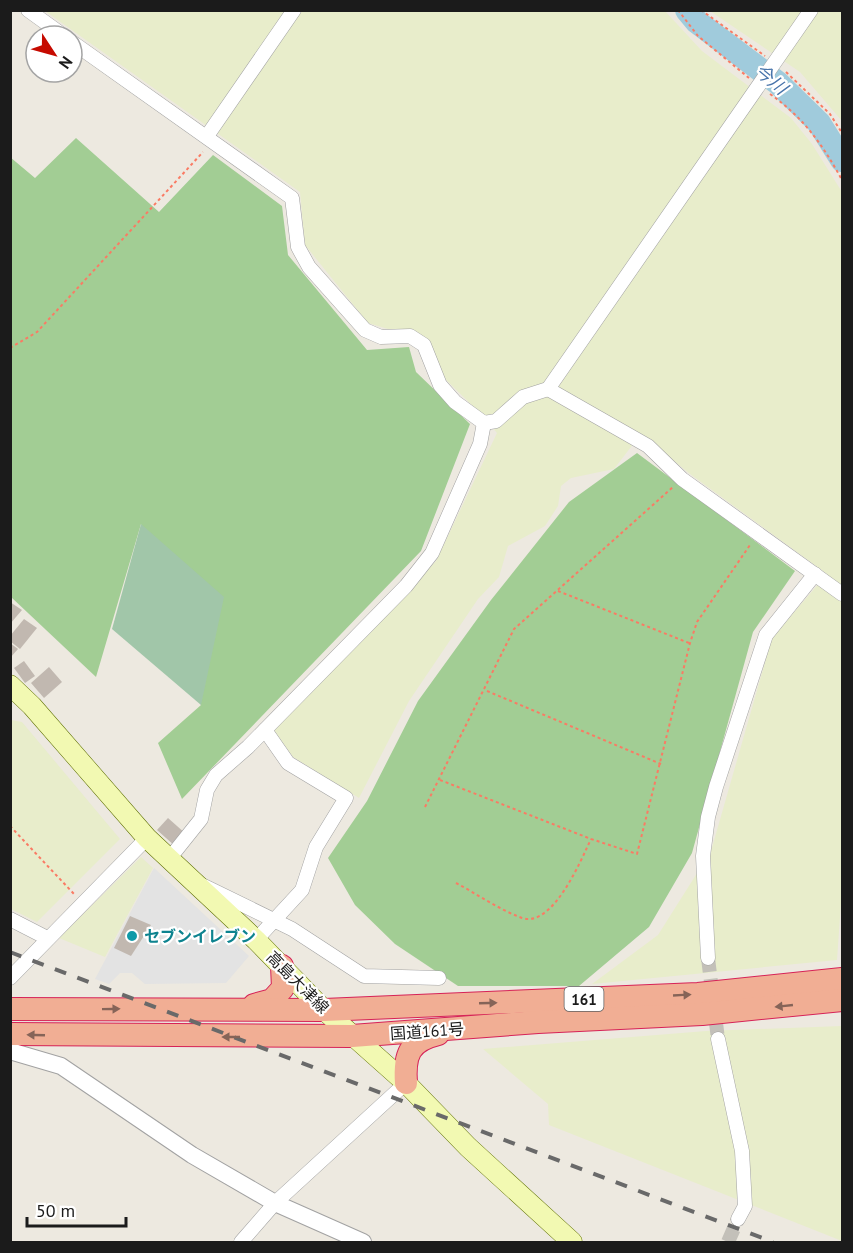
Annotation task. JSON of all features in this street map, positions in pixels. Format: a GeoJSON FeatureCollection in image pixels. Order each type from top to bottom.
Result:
{"type":"FeatureCollection","features":[{"type":"Feature","properties":{"kind":"highway"},"geometry":{"type":"LineString","coordinates":[[241,1008],[269,1001],[278,995],[289,973]]}},
{"type":"Feature","properties":{"kind":"highway"},"geometry":{"type":"LineString","coordinates":[[277,1037],[288,1028],[301,1008],[289,973]]}},
{"type":"Feature","properties":{"kind":"highway","name":"国道161号"},"geometry":{"type":"LineString","coordinates":[[10,1034],[277,1037],[352,1027],[843,979]]}},
{"type":"Feature","properties":{"kind":"highway","name":"国道161号"},"geometry":{"type":"LineString","coordinates":[[10,1009],[301,1008],[352,1027],[481,1027],[702,1014],[843,1000]]}},
{"type":"Feature","properties":{"kind":"highway"},"geometry":{"type":"LineString","coordinates":[[352,1027],[504,1019],[538,1022]]}},
{"type":"Feature","properties":{"kind":"highway"},"geometry":{"type":"LineString","coordinates":[[406,1083],[405,1060],[419,1042],[437,1034],[481,1027]]}},
{"type":"Feature","properties":{"kind":"main road","name":"高島大津線"},"geometry":{"type":"LineString","coordinates":[[10,685],[32,706],[147,838],[289,973],[352,1027],[468,1147],[572,1242]]}},
{"type":"Feature","properties":{"kind":"street"},"geometry":{"type":"LineString","coordinates":[[28,10],[47,24]]}},
{"type":"Feature","properties":{"kind":"street"},"geometry":{"type":"LineString","coordinates":[[210,139],[294,10]]}},
{"type":"Feature","properties":{"kind":"street"},"geometry":{"type":"LineString","coordinates":[[84,50],[292,198],[298,247],[309,267],[365,330],[381,337],[410,336],[424,345],[440,385],[455,402],[484,423],[496,421],[523,397],[548,389],[811,10]]}},
{"type":"Feature","properties":{"kind":"street"},"geometry":{"type":"LineString","coordinates":[[548,389],[648,446],[682,479],[843,594]]}},
{"type":"Feature","properties":{"kind":"street"},"geometry":{"type":"LineString","coordinates":[[169,859],[201,819],[207,790],[216,775],[265,730],[406,586],[432,553],[480,444],[484,423]]}},
{"type":"Feature","properties":{"kind":"street"},"geometry":{"type":"LineString","coordinates":[[708,958],[703,856],[708,817],[716,787],[766,635],[815,574]]}},
{"type":"Feature","properties":{"kind":"street"},"geometry":{"type":"LineString","coordinates":[[256,940],[302,890],[316,847],[346,798],[288,763],[265,730]]}},
{"type":"Feature","properties":{"kind":"street"},"geometry":{"type":"LineString","coordinates":[[10,978],[147,838]]}},
{"type":"Feature","properties":{"kind":"street"},"geometry":{"type":"LineString","coordinates":[[196,884],[208,886],[274,920],[364,976],[439,978]]}},
{"type":"Feature","properties":{"kind":"street"},"geometry":{"type":"LineString","coordinates":[[10,919],[47,938]]}},
{"type":"Feature","properties":{"kind":"street"},"geometry":{"type":"LineString","coordinates":[[718,1039],[742,1151],[745,1206],[738,1219]]}},
{"type":"Feature","properties":{"kind":"street"},"geometry":{"type":"LineString","coordinates":[[10,1051],[61,1066],[192,1155],[275,1203],[363,1242]]}},
{"type":"Feature","properties":{"kind":"street"},"geometry":{"type":"LineString","coordinates":[[240,1242],[275,1203],[406,1083]]}},
{"type":"Feature","properties":{"kind":"path"},"geometry":{"type":"LineString","coordinates":[[10,348],[37,332],[210,139]]}},
{"type":"Feature","properties":{"kind":"path"},"geometry":{"type":"LineString","coordinates":[[425,807],[470,714],[486,690],[514,629],[682,479]]}},
{"type":"Feature","properties":{"kind":"path"},"geometry":{"type":"LineString","coordinates":[[440,780],[591,839],[637,854],[690,643],[698,622],[758,533]]}},
{"type":"Feature","properties":{"kind":"path"},"geometry":{"type":"LineString","coordinates":[[558,591],[690,643]]}},
{"type":"Feature","properties":{"kind":"path"},"geometry":{"type":"LineString","coordinates":[[486,690],[661,764]]}},
{"type":"Feature","properties":{"kind":"path"},"geometry":{"type":"LineString","coordinates":[[10,826],[82,903]]}},
{"type":"Feature","properties":{"kind":"path"},"geometry":{"type":"LineString","coordinates":[[456,884],[524,919],[537,917],[568,888],[591,839]]}},
{"type":"Feature","properties":{"kind":"green space"},"geometry":{"type":"Polygon","coordinates":[[[45,11],[665,11],[702,51],[791,118],[812,144],[842,192],[842,889],[837,960],[592,984],[658,935],[711,851],[772,638],[827,574],[690,474],[641,434],[614,469],[571,478],[561,486],[558,506],[545,526],[508,546],[499,577],[478,599],[409,701],[359,798],[293,757],[273,729],[436,561],[497,433],[444,378],[430,342],[412,331],[388,329],[368,323],[305,245],[300,192],[84,39],[84,24],[63,24],[45,11]]]}},
{"type":"Feature","properties":{"kind":"green space"},"geometry":{"type":"Polygon","coordinates":[[[710,11],[842,11],[842,121],[800,72],[710,11]]]}},
{"type":"Feature","properties":{"kind":"green space"},"geometry":{"type":"Polygon","coordinates":[[[76,138],[159,212],[213,155],[282,206],[288,255],[367,350],[409,347],[416,372],[470,424],[421,551],[182,799],[158,743],[201,705],[141,524],[96,677],[11,597],[10,157],[35,178],[76,138]]]}},
{"type":"Feature","properties":{"kind":"green space"},"geometry":{"type":"Polygon","coordinates":[[[637,453],[795,571],[753,632],[692,853],[649,927],[579,986],[458,986],[395,944],[355,905],[328,858],[367,801],[418,701],[491,600],[569,502],[637,453]]]}},
{"type":"Feature","properties":{"kind":"green space"},"geometry":{"type":"Polygon","coordinates":[[[141,524],[224,597],[201,705],[112,629],[141,524]]]}},
{"type":"Feature","properties":{"kind":"green space"},"geometry":{"type":"Polygon","coordinates":[[[11,720],[22,722],[120,839],[37,922],[11,909],[11,720]]]}},
{"type":"Feature","properties":{"kind":"green space"},"geometry":{"type":"Polygon","coordinates":[[[141,857],[153,868],[105,957],[59,938],[141,857]]]}},
{"type":"Feature","properties":{"kind":"green space"},"geometry":{"type":"Polygon","coordinates":[[[842,1026],[842,1241],[549,1125],[548,1104],[483,1049],[706,1031],[842,1026]]]}},
{"type":"Feature","properties":{"kind":"shaded area"},"geometry":{"type":"Polygon","coordinates":[[[154,868],[249,956],[226,983],[145,984],[132,973],[120,973],[109,984],[95,979],[154,868]]]}},
{"type":"Feature","properties":{"kind":"building"},"geometry":{"type":"Polygon","coordinates":[[[10,602],[22,610],[10,624],[10,602]]]}},
{"type":"Feature","properties":{"kind":"building"},"geometry":{"type":"Polygon","coordinates":[[[24,619],[37,628],[20,649],[10,641],[10,636],[24,619]]]}},
{"type":"Feature","properties":{"kind":"building"},"geometry":{"type":"Polygon","coordinates":[[[10,643],[18,649],[10,658],[10,643]]]}},
{"type":"Feature","properties":{"kind":"building"},"geometry":{"type":"Polygon","coordinates":[[[24,661],[35,676],[25,683],[14,668],[24,661]]]}},
{"type":"Feature","properties":{"kind":"building"},"geometry":{"type":"Polygon","coordinates":[[[49,667],[62,682],[44,698],[31,683],[49,667]]]}},
{"type":"Feature","properties":{"kind":"building"},"geometry":{"type":"Polygon","coordinates":[[[168,818],[186,834],[175,846],[157,830],[168,818]]]}},
{"type":"Feature","properties":{"kind":"building","name":"セブンイレブン"},"geometry":{"type":"Polygon","coordinates":[[[130,916],[151,925],[131,956],[114,948],[130,916]]]}},
{"type":"Feature","properties":{"kind":"waterway","name":"今川"},"geometry":{"type":"LineString","coordinates":[[687,10],[697,22],[778,83],[819,123],[842,160]]}},
{"type":"Feature","properties":{"kind":"tunnel"},"geometry":{"type":"LineString","coordinates":[[708,958],[718,1039]]}},
{"type":"Feature","properties":{"kind":"tunnel"},"geometry":{"type":"LineString","coordinates":[[728,1242],[738,1219]]}},
{"type":"Feature","properties":{"kind":"railway"},"geometry":{"type":"LineString","coordinates":[[10,952],[773,1242]]}},
{"type":"Feature","properties":{"kind":"place","name":"セブンイレブン"},"geometry":{"type":"Point","coordinates":[132,936]}}]}
